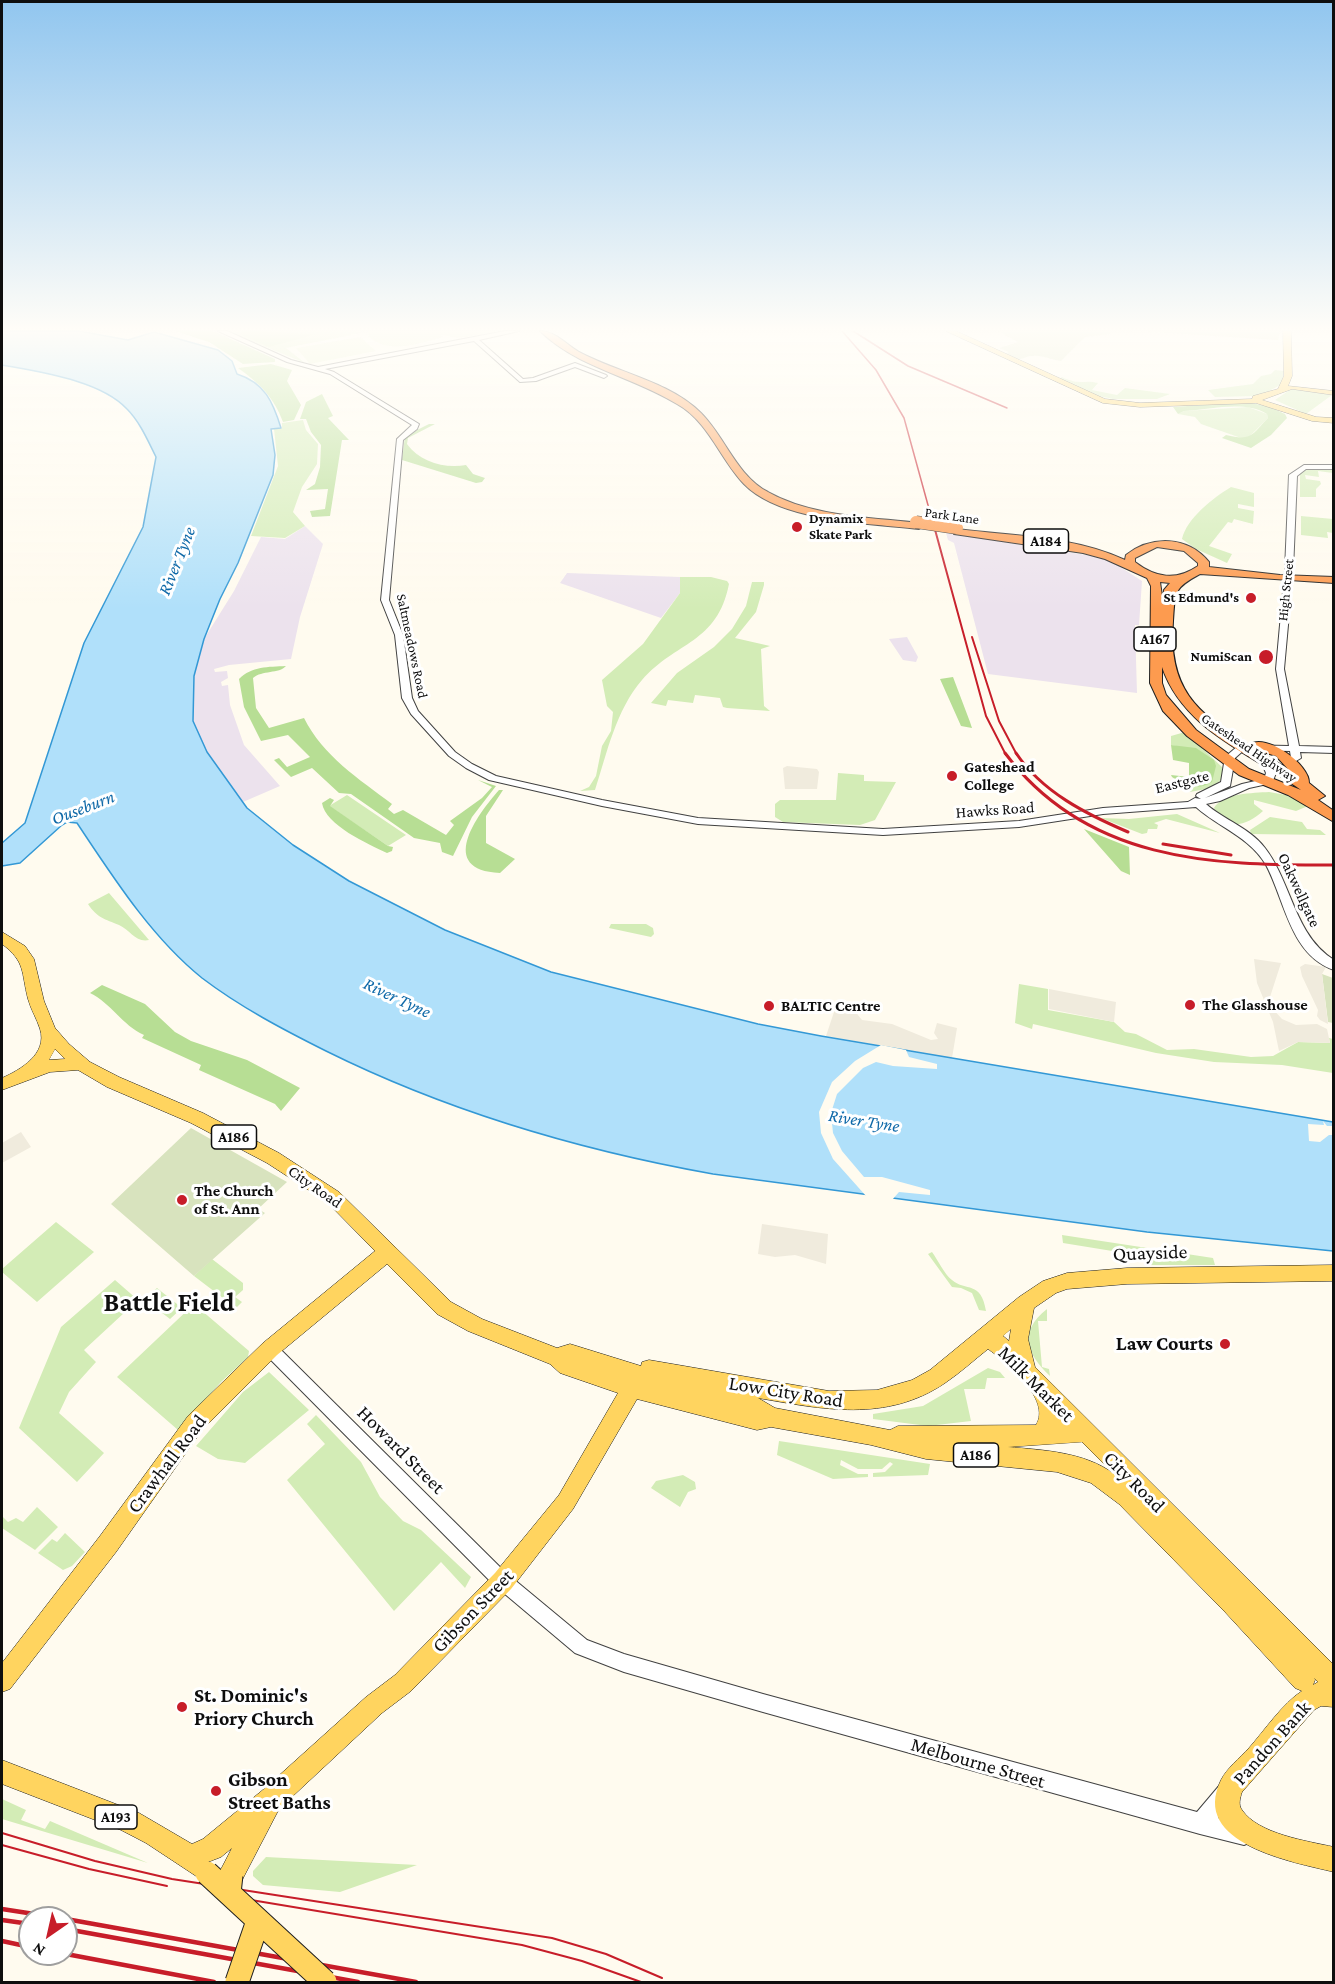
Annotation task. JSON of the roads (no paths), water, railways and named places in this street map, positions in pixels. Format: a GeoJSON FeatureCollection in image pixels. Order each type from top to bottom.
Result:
{"type":"FeatureCollection","features":[{"type":"Feature","properties":{"kind":"highway","name":"Park Lane"},"geometry":{"type":"LineString","coordinates":[[704,424],[742,475],[773,500],[801,508],[918,524],[1100,554],[1146,574],[1182,579],[1198,571],[1334,580]]}},
{"type":"Feature","properties":{"kind":"highway","name":"Park Lane"},"geometry":{"type":"LineString","coordinates":[[957,530],[1134,553],[1162,542],[1241,573]]}},
{"type":"Feature","properties":{"kind":"highway"},"geometry":{"type":"LineString","coordinates":[[1134,553],[1129,561],[1146,574]]}},
{"type":"Feature","properties":{"kind":"highway"},"geometry":{"type":"LineString","coordinates":[[1196,554],[1204,562],[1198,571]]}},
{"type":"Feature","properties":{"kind":"highway","name":"Gateshead Highway"},"geometry":{"type":"LineString","coordinates":[[1146,574],[1158,588],[1155,649],[1158,696],[1176,718],[1229,761]]}},
{"type":"Feature","properties":{"kind":"highway","name":"Gateshead Highway"},"geometry":{"type":"LineString","coordinates":[[1182,579],[1173,586],[1169,594],[1168,668],[1183,698],[1193,709],[1248,746],[1334,818]]}},
{"type":"Feature","properties":{"kind":"highway"},"geometry":{"type":"LineString","coordinates":[[1248,746],[1296,757],[1310,796]]}},
{"type":"Feature","properties":{"kind":"highway","name":"A167"},"geometry":{"type":"LineString","coordinates":[[1229,761],[1245,772],[1310,796]]}},
{"type":"Feature","properties":{"kind":"highway","name":"Gateshead Highway"},"geometry":{"type":"LineString","coordinates":[[1310,796],[1334,807]]}},
{"type":"Feature","properties":{"kind":"main road"},"geometry":{"type":"LineString","coordinates":[[2,937],[20,950],[29,963],[36,1001],[58,1058],[8,1082]]}},
{"type":"Feature","properties":{"kind":"main road","name":"City Road"},"geometry":{"type":"LineString","coordinates":[[58,1058],[197,1118],[273,1158],[333,1197],[444,1308],[475,1325],[557,1357],[567,1366],[632,1388],[757,1420],[771,1417],[871,1435],[944,1452],[1057,1462],[1089,1470],[1105,1478],[1233,1604],[1305,1691]]}},
{"type":"Feature","properties":{"kind":"main road","name":"Crawhall Road"},"geometry":{"type":"LineString","coordinates":[[2,1681],[108,1544],[195,1423],[270,1349],[388,1252]]}},
{"type":"Feature","properties":{"kind":"main road","name":"Quayside"},"geometry":{"type":"LineString","coordinates":[[988,1337],[1026,1303],[1050,1287],[1084,1278],[1334,1273]]}},
{"type":"Feature","properties":{"kind":"main road"},"geometry":{"type":"LineString","coordinates":[[1026,1303],[1018,1339],[1023,1362],[1029,1375]]}},
{"type":"Feature","properties":{"kind":"main road","name":"Low City Road"},"geometry":{"type":"LineString","coordinates":[[557,1357],[570,1353],[592,1360],[601,1357],[709,1381],[829,1401],[877,1400],[916,1388],[937,1377],[988,1337]]}},
{"type":"Feature","properties":{"kind":"main road","name":"Milk Market"},"geometry":{"type":"LineString","coordinates":[[988,1337],[1003,1348],[1083,1432]]}},
{"type":"Feature","properties":{"kind":"main road","name":"City Road"},"geometry":{"type":"LineString","coordinates":[[592,1360],[672,1385],[759,1408],[771,1417]]}},
{"type":"Feature","properties":{"kind":"main road"},"geometry":{"type":"LineString","coordinates":[[617,1369],[632,1388]]}},
{"type":"Feature","properties":{"kind":"main road","name":"Low City Road"},"geometry":{"type":"LineString","coordinates":[[672,1385],[709,1381]]}},
{"type":"Feature","properties":{"kind":"main road","name":"City Road"},"geometry":{"type":"LineString","coordinates":[[632,1388],[672,1385]]}},
{"type":"Feature","properties":{"kind":"main road","name":"Gibson Street"},"geometry":{"type":"LineString","coordinates":[[214,1874],[212,1848],[273,1798],[375,1705],[403,1683],[503,1581],[566,1502],[632,1388]]}},
{"type":"Feature","properties":{"kind":"main road"},"geometry":{"type":"LineString","coordinates":[[1040,1436],[1048,1426],[1051,1416],[1045,1392]]}},
{"type":"Feature","properties":{"kind":"main road","name":"City Road"},"geometry":{"type":"LineString","coordinates":[[871,1435],[1040,1436],[1083,1432],[1334,1682]]}},
{"type":"Feature","properties":{"kind":"main road"},"geometry":{"type":"LineString","coordinates":[[1284,1632],[1305,1691]]}},
{"type":"Feature","properties":{"kind":"main road","name":"Pandon Bank"},"geometry":{"type":"LineString","coordinates":[[1251,1836],[1240,1829],[1229,1809],[1228,1794],[1231,1786],[1305,1691],[1334,1695]]}},
{"type":"Feature","properties":{"kind":"main road","name":"A193"},"geometry":{"type":"LineString","coordinates":[[2,1772],[151,1832],[214,1874],[258,1921],[325,1983]]}},
{"type":"Feature","properties":{"kind":"main road","name":"Gibson Street"},"geometry":{"type":"LineString","coordinates":[[214,1874],[273,1798]]}},
{"type":"Feature","properties":{"kind":"main road","name":"Melbourne Street"},"geometry":{"type":"LineString","coordinates":[[1251,1836],[1334,1860]]}},
{"type":"Feature","properties":{"kind":"main road"},"geometry":{"type":"LineString","coordinates":[[237,1983],[258,1921]]}},
{"type":"Feature","properties":{"kind":"street","name":"Saltmeadows Road"},"geometry":{"type":"LineString","coordinates":[[413,424],[417,426],[400,439],[385,600],[399,635],[406,698],[414,712],[452,754],[469,766],[506,782],[667,816],[720,824],[883,832]]}},
{"type":"Feature","properties":{"kind":"street","name":"High Street"},"geometry":{"type":"LineString","coordinates":[[1296,757],[1280,669],[1288,578],[1293,473],[1308,466],[1334,467]]}},
{"type":"Feature","properties":{"kind":"street"},"geometry":{"type":"LineString","coordinates":[[1248,746],[1273,746],[1287,741],[1290,727],[1308,742],[1326,750]]}},
{"type":"Feature","properties":{"kind":"street","name":"Eastgate"},"geometry":{"type":"LineString","coordinates":[[1191,802],[1226,784],[1232,754],[1248,746]]}},
{"type":"Feature","properties":{"kind":"street"},"geometry":{"type":"LineString","coordinates":[[1273,746],[1296,757],[1326,750]]}},
{"type":"Feature","properties":{"kind":"street"},"geometry":{"type":"LineString","coordinates":[[1266,761],[1272,773],[1268,781]]}},
{"type":"Feature","properties":{"kind":"street","name":"Eastgate"},"geometry":{"type":"LineString","coordinates":[[1144,807],[1216,799],[1268,781]]}},
{"type":"Feature","properties":{"kind":"street"},"geometry":{"type":"LineString","coordinates":[[1212,815],[1211,805],[1216,799]]}},
{"type":"Feature","properties":{"kind":"street","name":"Oakwellgate"},"geometry":{"type":"LineString","coordinates":[[1191,802],[1250,840],[1263,852],[1304,939],[1316,957],[1334,966]]}},
{"type":"Feature","properties":{"kind":"street","name":"Oakwellgate"},"geometry":{"type":"LineString","coordinates":[[1191,802],[1212,823],[1250,840]]}},
{"type":"Feature","properties":{"kind":"street","name":"Hawks Road"},"geometry":{"type":"LineString","coordinates":[[883,832],[1033,823],[1079,814],[1144,807]]}},
{"type":"Feature","properties":{"kind":"street","name":"Howard Street"},"geometry":{"type":"LineString","coordinates":[[270,1349],[503,1581],[581,1647],[624,1663]]}},
{"type":"Feature","properties":{"kind":"street","name":"Melbourne Street"},"geometry":{"type":"LineString","coordinates":[[624,1663],[1200,1824],[1251,1836]]}},
{"type":"Feature","properties":{"kind":"street"},"geometry":{"type":"LineString","coordinates":[[1200,1824],[1231,1786]]}},
{"type":"Feature","properties":{"kind":"water"},"geometry":{"type":"Polygon","coordinates":[[[138,424],[280,424],[281,428],[271,429],[275,455],[273,475],[238,563],[204,639],[194,676],[193,721],[207,752],[247,808],[293,845],[349,881],[445,930],[551,972],[758,1024],[1333,1122],[1333,1251],[1147,1232],[713,1174],[564,1141],[467,1110],[372,1073],[294,1035],[231,999],[183,962],[166,944],[134,905],[77,823],[67,822],[62,825],[20,863],[2,866],[2,843],[25,823],[84,643],[143,527],[156,457],[138,424]]]}},
{"type":"Feature","properties":{"kind":"tram line"},"geometry":{"type":"LineString","coordinates":[[2,1833],[95,1861],[172,1879],[552,1938],[606,1954],[662,1978]]}},
{"type":"Feature","properties":{"kind":"tram line"},"geometry":{"type":"LineString","coordinates":[[2,1845],[89,1869],[167,1886]]}},
{"type":"Feature","properties":{"kind":"tram line"},"geometry":{"type":"LineString","coordinates":[[215,1894],[522,1945],[582,1961],[641,1982]]}},
{"type":"Feature","properties":{"kind":"railway"},"geometry":{"type":"LineString","coordinates":[[906,424],[931,516]]}},
{"type":"Feature","properties":{"kind":"railway"},"geometry":{"type":"LineString","coordinates":[[931,515],[986,716],[1006,755]]}},
{"type":"Feature","properties":{"kind":"railway"},"geometry":{"type":"LineString","coordinates":[[972,637],[999,721],[1017,755]]}},
{"type":"Feature","properties":{"kind":"railway"},"geometry":{"type":"LineString","coordinates":[[1005,753],[1037,789],[1073,816],[1112,836],[1154,850],[1197,858],[1242,863],[1334,865]]}},
{"type":"Feature","properties":{"kind":"railway"},"geometry":{"type":"LineString","coordinates":[[1016,753],[1039,779],[1066,800],[1096,818],[1128,832]]}},
{"type":"Feature","properties":{"kind":"railway"},"geometry":{"type":"LineString","coordinates":[[1163,844],[1231,855]]}},
{"type":"Feature","properties":{"kind":"railway"},"geometry":{"type":"LineString","coordinates":[[2,1909],[18,1911]]}},
{"type":"Feature","properties":{"kind":"railway"},"geometry":{"type":"LineString","coordinates":[[2,1920],[18,1922]]}},
{"type":"Feature","properties":{"kind":"railway"},"geometry":{"type":"LineString","coordinates":[[78,1921],[416,1982]]}},
{"type":"Feature","properties":{"kind":"railway"},"geometry":{"type":"LineString","coordinates":[[78,1931],[358,1982]]}},
{"type":"Feature","properties":{"kind":"railway"},"geometry":{"type":"LineString","coordinates":[[2,1941],[18,1944]]}},
{"type":"Feature","properties":{"kind":"railway"},"geometry":{"type":"LineString","coordinates":[[78,1956],[214,1982]]}},
{"type":"Feature","properties":{"kind":"place","name":"Dynamix Skate Park"},"geometry":{"type":"Point","coordinates":[797,527]}},
{"type":"Feature","properties":{"kind":"place","name":"St Edmund's"},"geometry":{"type":"Point","coordinates":[1251,598]}},
{"type":"Feature","properties":{"kind":"place","name":"NumiScan"},"geometry":{"type":"Point","coordinates":[1266,657]}},
{"type":"Feature","properties":{"kind":"place","name":"Gateshead College"},"geometry":{"type":"Point","coordinates":[952,776]}},
{"type":"Feature","properties":{"kind":"place","name":"The Glasshouse"},"geometry":{"type":"Point","coordinates":[1190,1005]}},
{"type":"Feature","properties":{"kind":"place","name":"BALTIC Centre"},"geometry":{"type":"Point","coordinates":[769,1006]}},
{"type":"Feature","properties":{"kind":"place","name":"The Church of St. Ann"},"geometry":{"type":"Point","coordinates":[182,1200]}},
{"type":"Feature","properties":{"kind":"place","name":"Law Courts"},"geometry":{"type":"Point","coordinates":[1225,1344]}},
{"type":"Feature","properties":{"kind":"place","name":"St. Dominic's Priory Church"},"geometry":{"type":"Point","coordinates":[182,1707]}},
{"type":"Feature","properties":{"kind":"place","name":"Gibson Street Baths"},"geometry":{"type":"Point","coordinates":[216,1791]}},
{"type":"Feature","properties":{"kind":"district","name":"Battle Field"},"geometry":{"type":"Point","coordinates":[169,1303]}},
{"type":"Feature","properties":{"kind":"water label","name":"River Tyne"},"geometry":{"type":"Point","coordinates":[177,561]}},
{"type":"Feature","properties":{"kind":"water label","name":"Ouseburn"},"geometry":{"type":"Point","coordinates":[83,808]}},
{"type":"Feature","properties":{"kind":"water label","name":"River Tyne"},"geometry":{"type":"Point","coordinates":[397,998]}},
{"type":"Feature","properties":{"kind":"water label","name":"River Tyne"},"geometry":{"type":"Point","coordinates":[864,1121]}}]}
